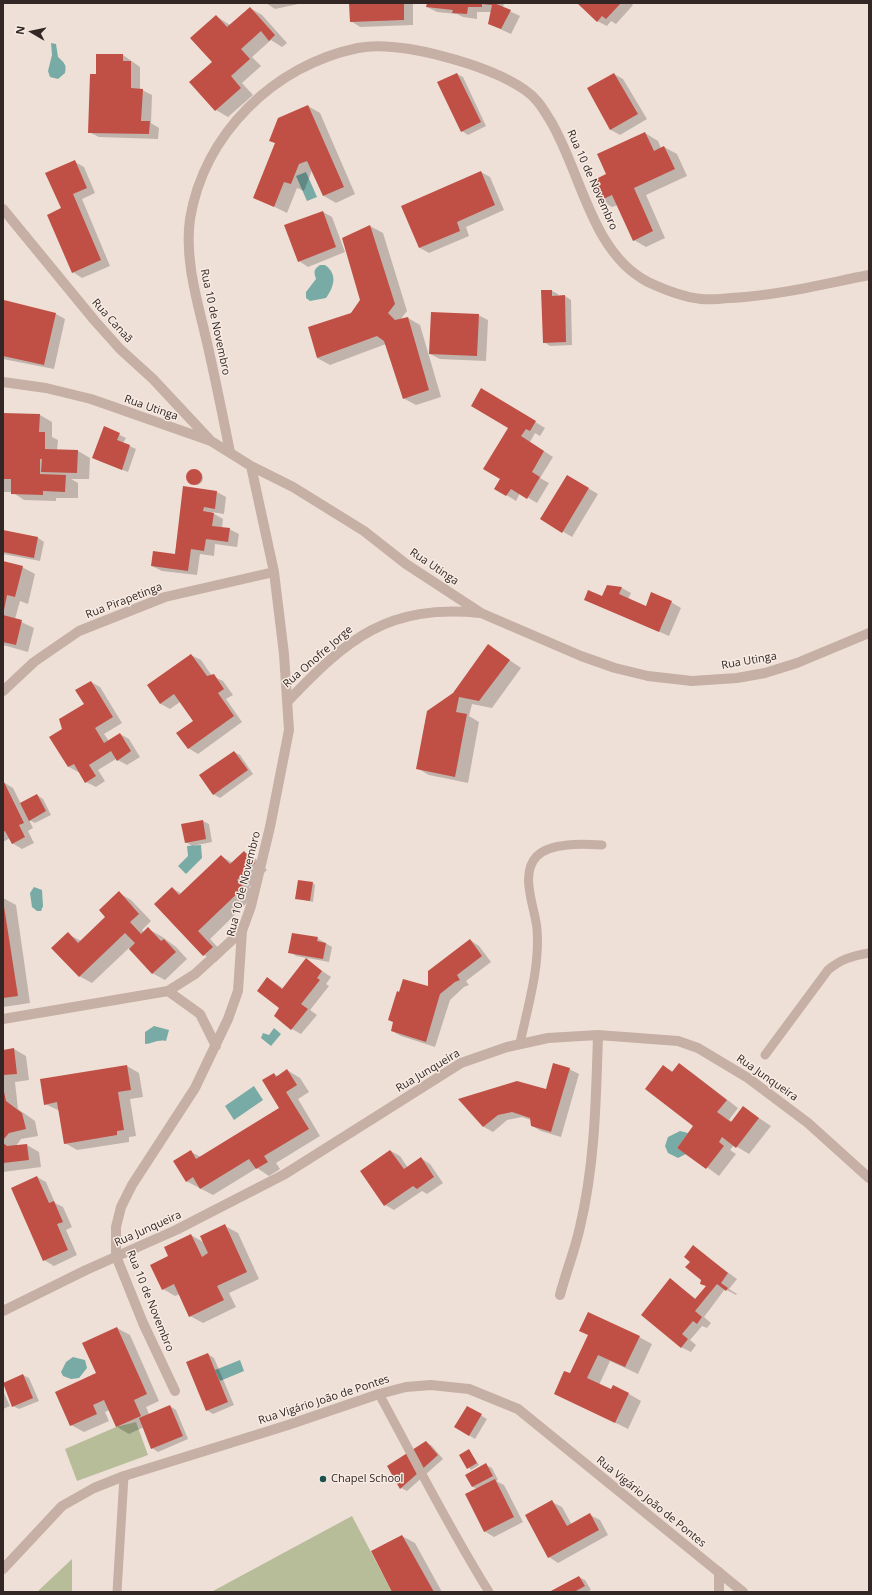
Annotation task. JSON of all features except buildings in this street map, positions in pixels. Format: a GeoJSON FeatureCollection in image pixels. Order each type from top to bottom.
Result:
{"type":"FeatureCollection","features":[{"type":"Feature","properties":{"kind":"street","name":"Rua 10 de Novembro"},"geometry":{"type":"LineString","coordinates":[[230,452],[193,282],[188,239],[190,218],[198,186],[212,153],[230,126],[249,105],[288,76],[326,57],[347,51],[360,48],[411,48],[450,58],[494,75],[525,90],[538,102],[559,135],[586,200],[611,250],[645,281],[674,293],[704,299],[751,297],[869,275]]}},
{"type":"Feature","properties":{"kind":"street","name":"Rua Canaã"},"geometry":{"type":"LineString","coordinates":[[3,209],[95,321],[120,349],[153,378],[211,441]]}},
{"type":"Feature","properties":{"kind":"street","name":"Rua Utinga"},"geometry":{"type":"LineString","coordinates":[[3,382],[46,388],[91,399],[211,441],[251,466],[293,487],[364,531],[406,564],[481,613],[581,656],[615,668],[648,676],[692,681],[738,678],[765,673],[797,663],[869,633]]}},
{"type":"Feature","properties":{"kind":"street","name":"Rua 10 de Novembro"},"geometry":{"type":"LineString","coordinates":[[175,1391],[143,1323],[116,1256],[116,1227],[121,1206],[132,1186],[195,1088],[228,1019],[238,991],[242,931],[251,906],[277,796],[289,730],[284,654],[274,572],[251,466]]}},
{"type":"Feature","properties":{"kind":"street","name":"Rua Pirapetinga"},"geometry":{"type":"LineString","coordinates":[[3,691],[34,662],[79,631],[165,597],[274,572]]}},
{"type":"Feature","properties":{"kind":"street","name":"Rua Onofre Jorge"},"geometry":{"type":"LineString","coordinates":[[288,701],[334,656],[362,634],[394,619],[415,614],[451,610],[481,613]]}},
{"type":"Feature","properties":{"kind":"street"},"geometry":{"type":"LineString","coordinates":[[3,1019],[168,990],[195,974],[242,931]]}},
{"type":"Feature","properties":{"kind":"street"},"geometry":{"type":"LineString","coordinates":[[168,990],[200,1014],[216,1046]]}},
{"type":"Feature","properties":{"kind":"street"},"geometry":{"type":"LineString","coordinates":[[560,1295],[580,1227],[590,1172],[596,1108],[598,1035]]}},
{"type":"Feature","properties":{"kind":"street","name":"Rua Junqueira"},"geometry":{"type":"LineString","coordinates":[[3,1311],[116,1256],[176,1230],[285,1174],[461,1063],[520,1043],[548,1038],[598,1035],[678,1041],[698,1048],[748,1078],[808,1123],[869,1178]]}},
{"type":"Feature","properties":{"kind":"street","name":"Rua Vigário João de Pontes"},"geometry":{"type":"LineString","coordinates":[[3,1569],[62,1506],[94,1488],[124,1476],[288,1425],[378,1394],[406,1387],[431,1385],[469,1389],[518,1409],[743,1592]]}},
{"type":"Feature","properties":{"kind":"street"},"geometry":{"type":"LineString","coordinates":[[719,1572],[719,1592]]}},
{"type":"Feature","properties":{"kind":"lane"},"geometry":{"type":"LineString","coordinates":[[520,1043],[538,952],[537,928],[529,874],[533,861],[538,855],[548,849],[570,844],[602,845]]}},
{"type":"Feature","properties":{"kind":"lane"},"geometry":{"type":"LineString","coordinates":[[765,1054],[828,970],[844,959],[869,953]]}},
{"type":"Feature","properties":{"kind":"lane"},"geometry":{"type":"LineString","coordinates":[[378,1394],[416,1460],[456,1539],[489,1592]]}},
{"type":"Feature","properties":{"kind":"lane"},"geometry":{"type":"LineString","coordinates":[[117,1592],[124,1476]]}},
{"type":"Feature","properties":{"kind":"green space"},"geometry":{"type":"Polygon","coordinates":[[[136,1422],[148,1455],[77,1481],[65,1449],[116,1427],[136,1422]]]}},
{"type":"Feature","properties":{"kind":"green space"},"geometry":{"type":"Polygon","coordinates":[[[352,1516],[392,1592],[213,1591],[352,1516]]]}},
{"type":"Feature","properties":{"kind":"green space"},"geometry":{"type":"Polygon","coordinates":[[[72,1559],[72,1592],[37,1592],[72,1559]]]}},
{"type":"Feature","properties":{"kind":"water"},"geometry":{"type":"Polygon","coordinates":[[[51,43],[56,44],[58,57],[63,62],[66,70],[65,73],[58,79],[50,77],[48,71],[52,55],[51,43]]]}},
{"type":"Feature","properties":{"kind":"water"},"geometry":{"type":"Polygon","coordinates":[[[306,172],[317,197],[307,201],[296,176],[306,172]]]}},
{"type":"Feature","properties":{"kind":"water"},"geometry":{"type":"Polygon","coordinates":[[[320,265],[325,265],[332,272],[333,285],[326,298],[310,301],[306,298],[306,292],[316,279],[315,271],[320,265]]]}},
{"type":"Feature","properties":{"kind":"water"},"geometry":{"type":"Polygon","coordinates":[[[201,845],[202,858],[186,874],[178,866],[188,856],[187,846],[201,845]]]}},
{"type":"Feature","properties":{"kind":"water"},"geometry":{"type":"Polygon","coordinates":[[[34,887],[42,890],[43,906],[41,911],[37,911],[32,907],[30,893],[34,887]]]}},
{"type":"Feature","properties":{"kind":"water"},"geometry":{"type":"Polygon","coordinates":[[[154,1026],[169,1030],[166,1041],[145,1044],[145,1032],[154,1026]]]}},
{"type":"Feature","properties":{"kind":"water"},"geometry":{"type":"Polygon","coordinates":[[[274,1028],[281,1034],[271,1046],[261,1038],[263,1033],[269,1035],[274,1028]]]}},
{"type":"Feature","properties":{"kind":"water"},"geometry":{"type":"Polygon","coordinates":[[[254,1086],[263,1100],[234,1120],[225,1106],[254,1086]]]}},
{"type":"Feature","properties":{"kind":"water"},"geometry":{"type":"Polygon","coordinates":[[[680,1131],[688,1133],[677,1148],[686,1154],[678,1158],[668,1153],[665,1146],[668,1137],[680,1131]]]}},
{"type":"Feature","properties":{"kind":"water"},"geometry":{"type":"Polygon","coordinates":[[[73,1357],[85,1360],[87,1368],[79,1378],[71,1379],[63,1376],[61,1372],[66,1362],[73,1357]]]}},
{"type":"Feature","properties":{"kind":"water"},"geometry":{"type":"Polygon","coordinates":[[[240,1360],[244,1371],[220,1381],[215,1370],[240,1360]]]}},
{"type":"Feature","properties":{"kind":"place","name":"Chapel School"},"geometry":{"type":"Point","coordinates":[323,1479]}}]}
